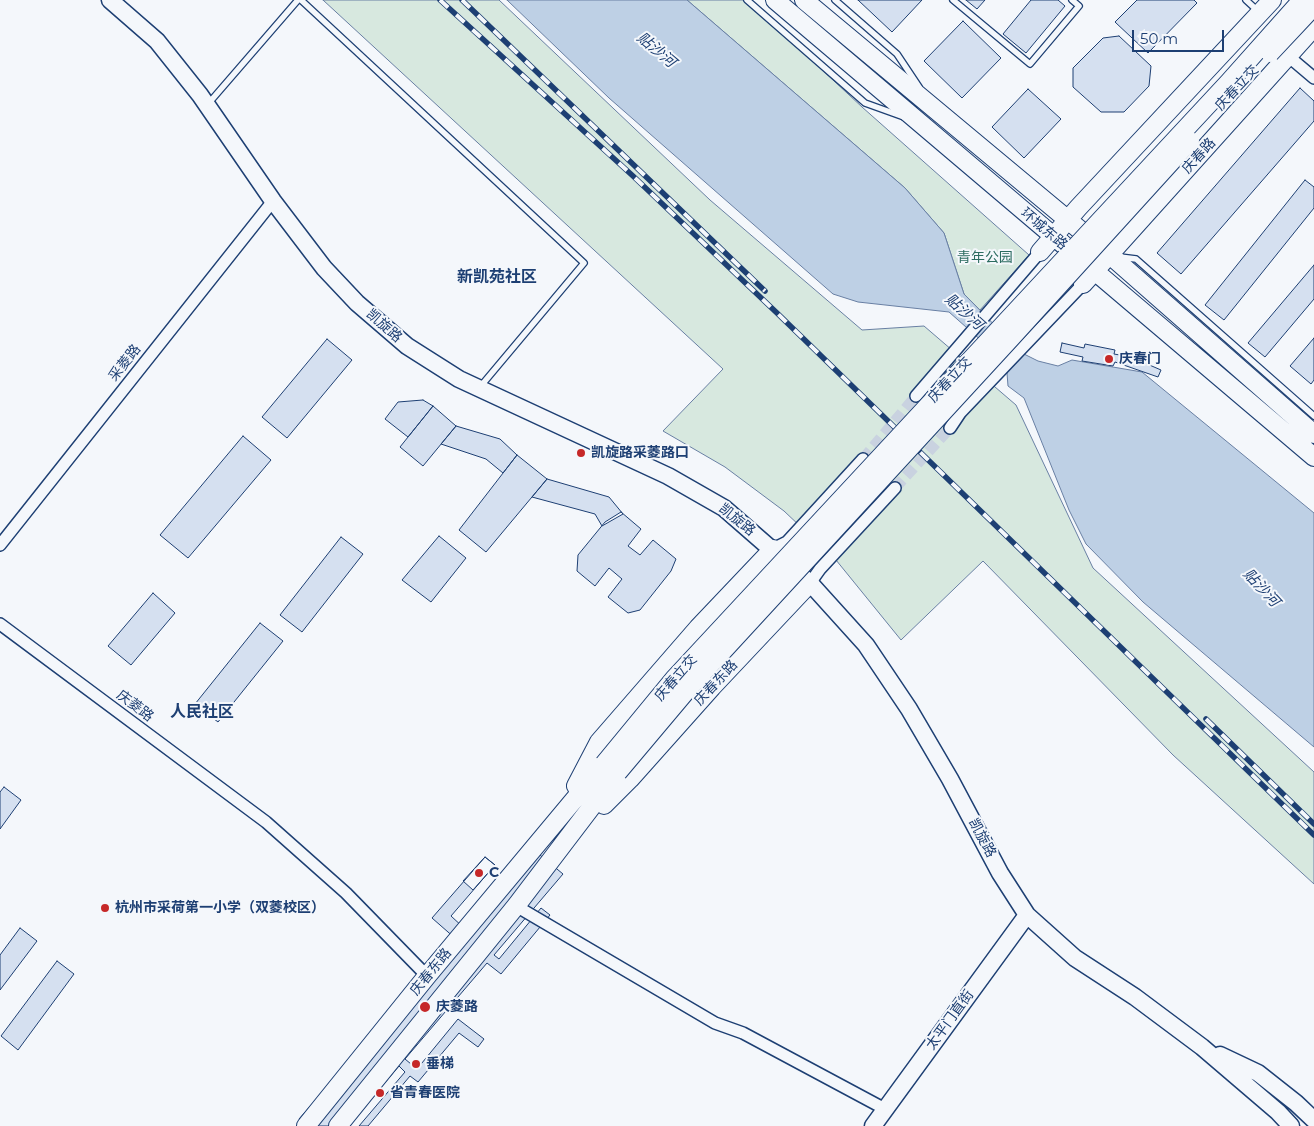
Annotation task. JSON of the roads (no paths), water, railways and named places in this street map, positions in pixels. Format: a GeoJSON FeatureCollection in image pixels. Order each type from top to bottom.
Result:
{"type":"FeatureCollection","features":[{"type":"Feature","properties":{"kind":"main road","name":"凯旋路"},"geometry":{"type":"LineString","coordinates":[[110,0],[157,41],[208,105],[273,201],[324,268],[358,303],[407,346],[478,389],[668,476],[724,508],[810,583],[866,645],[909,709],[950,778],[1000,873],[1027,915],[1075,958],[1135,997],[1202,1046],[1278,1112],[1291,1126]]}},
{"type":"Feature","properties":{"kind":"main road","name":"环城东路"},"geometry":{"type":"LineString","coordinates":[[775,0],[925,126],[1052,237],[1096,271],[1314,457]]}},
{"type":"Feature","properties":{"kind":"main road","name":"环城东路"},"geometry":{"type":"LineString","coordinates":[[804,0],[1110,255],[1314,434]]}},
{"type":"Feature","properties":{"kind":"main road","name":"庆春立交"},"geometry":{"type":"LineString","coordinates":[[611,768],[674,679],[1229,82],[1302,0]]}},
{"type":"Feature","properties":{"kind":"main road"},"geometry":{"type":"LineString","coordinates":[[1040,252],[1266,6]]}},
{"type":"Feature","properties":{"kind":"main road","name":"庆春立交"},"geometry":{"type":"LineString","coordinates":[[611,768],[693,683],[1314,6]]}},
{"type":"Feature","properties":{"kind":"main road","name":"庆春路"},"geometry":{"type":"LineString","coordinates":[[1083,284],[1314,27]]}},
{"type":"Feature","properties":{"kind":"main road","name":"庆春东路"},"geometry":{"type":"LineString","coordinates":[[557,820],[599,742],[698,628],[773,549]]}},
{"type":"Feature","properties":{"kind":"main road","name":"庆春东路"},"geometry":{"type":"LineString","coordinates":[[560,847],[630,779],[712,687],[810,583]]}},
{"type":"Feature","properties":{"kind":"main road","name":"庆春东路"},"geometry":{"type":"LineString","coordinates":[[306,1126],[427,976],[557,820],[611,768]]}},
{"type":"Feature","properties":{"kind":"main road","name":"庆春东路"},"geometry":{"type":"LineString","coordinates":[[338,1126],[516,906],[560,847],[611,768]]}},
{"type":"Feature","properties":{"kind":"main road","name":"太平门直街"},"geometry":{"type":"LineString","coordinates":[[873,1126],[1027,915]]}},
{"type":"Feature","properties":{"kind":"main road"},"geometry":{"type":"LineString","coordinates":[[1202,1046],[1258,1073],[1296,1102],[1314,1120]]}},
{"type":"Feature","properties":{"kind":"street"},"geometry":{"type":"LineString","coordinates":[[1288,56],[1314,78]]}},
{"type":"Feature","properties":{"kind":"street","name":"采菱路"},"geometry":{"type":"LineString","coordinates":[[0,545],[273,201]]}},
{"type":"Feature","properties":{"kind":"street"},"geometry":{"type":"LineString","coordinates":[[916,396],[1040,252]]}},
{"type":"Feature","properties":{"kind":"street"},"geometry":{"type":"LineString","coordinates":[[950,428],[960,413],[1083,284]]}},
{"type":"Feature","properties":{"kind":"street"},"geometry":{"type":"LineString","coordinates":[[773,549],[787,542],[863,459]]}},
{"type":"Feature","properties":{"kind":"street"},"geometry":{"type":"LineString","coordinates":[[810,583],[820,568],[894,488]]}},
{"type":"Feature","properties":{"kind":"street","name":"庆菱路"},"geometry":{"type":"LineString","coordinates":[[0,624],[266,822],[346,893],[427,976]]}},
{"type":"Feature","properties":{"kind":"street"},"geometry":{"type":"LineString","coordinates":[[516,906],[714,1023],[743,1033],[885,1109]]}},
{"type":"Feature","properties":{"kind":"lane"},"geometry":{"type":"LineString","coordinates":[[208,105],[300,0],[584,264],[478,389]]}},
{"type":"Feature","properties":{"kind":"lane"},"geometry":{"type":"LineString","coordinates":[[747,0],[865,103],[925,126]]}},
{"type":"Feature","properties":{"kind":"lane","name":"环城东路"},"geometry":{"type":"LineString","coordinates":[[835,0],[897,54],[934,109]]}},
{"type":"Feature","properties":{"kind":"lane"},"geometry":{"type":"LineString","coordinates":[[953,0],[1030,64],[1079,6],[1072,0]]}},
{"type":"Feature","properties":{"kind":"lane"},"geometry":{"type":"LineString","coordinates":[[1246,0],[1266,6]]}},
{"type":"Feature","properties":{"kind":"lane"},"geometry":{"type":"LineString","coordinates":[[1110,255],[1136,259],[1314,416]]}},
{"type":"Feature","properties":{"kind":"water","name":"贴沙河"},"geometry":{"type":"Polygon","coordinates":[[[507,0],[687,0],[905,188],[944,233],[964,294],[1022,353],[1038,361],[1058,366],[1072,360],[1142,372],[1314,513],[1314,747],[1143,602],[1086,544],[1069,510],[1024,398],[1008,386],[1007,373],[1010,366],[949,312],[858,302],[833,294],[609,98],[507,0]]]}},
{"type":"Feature","properties":{"kind":"tunnel"},"geometry":{"type":"LineString","coordinates":[[863,459],[916,396]]}},
{"type":"Feature","properties":{"kind":"tunnel"},"geometry":{"type":"LineString","coordinates":[[895,488],[950,428]]}},
{"type":"Feature","properties":{"kind":"railway"},"geometry":{"type":"LineString","coordinates":[[440,0],[633,176],[777,313],[1314,835]]}},
{"type":"Feature","properties":{"kind":"railway"},"geometry":{"type":"LineString","coordinates":[[462,0],[765,291]]}},
{"type":"Feature","properties":{"kind":"railway"},"geometry":{"type":"LineString","coordinates":[[1206,719],[1314,824]]}},
{"type":"Feature","properties":{"kind":"place","name":"庆春门"},"geometry":{"type":"Point","coordinates":[1109,359]}},
{"type":"Feature","properties":{"kind":"place","name":"凯旋路采菱路口"},"geometry":{"type":"Point","coordinates":[581,453]}},
{"type":"Feature","properties":{"kind":"place","name":"C"},"geometry":{"type":"Point","coordinates":[479,873]}},
{"type":"Feature","properties":{"kind":"place","name":"杭州市采荷第一小学（双菱校区）"},"geometry":{"type":"Point","coordinates":[105,908]}},
{"type":"Feature","properties":{"kind":"place","name":"庆菱路"},"geometry":{"type":"Point","coordinates":[425,1007]}},
{"type":"Feature","properties":{"kind":"place","name":"垂梯"},"geometry":{"type":"Point","coordinates":[416,1064]}},
{"type":"Feature","properties":{"kind":"place","name":"省青春医院"},"geometry":{"type":"Point","coordinates":[380,1093]}},
{"type":"Feature","properties":{"kind":"district","name":"新凯苑社区"},"geometry":{"type":"Point","coordinates":[497,277]}},
{"type":"Feature","properties":{"kind":"district","name":"人民社区"},"geometry":{"type":"Point","coordinates":[202,712]}},
{"type":"Feature","properties":{"kind":"park label","name":"青年公园"},"geometry":{"type":"Point","coordinates":[985,258]}}]}
